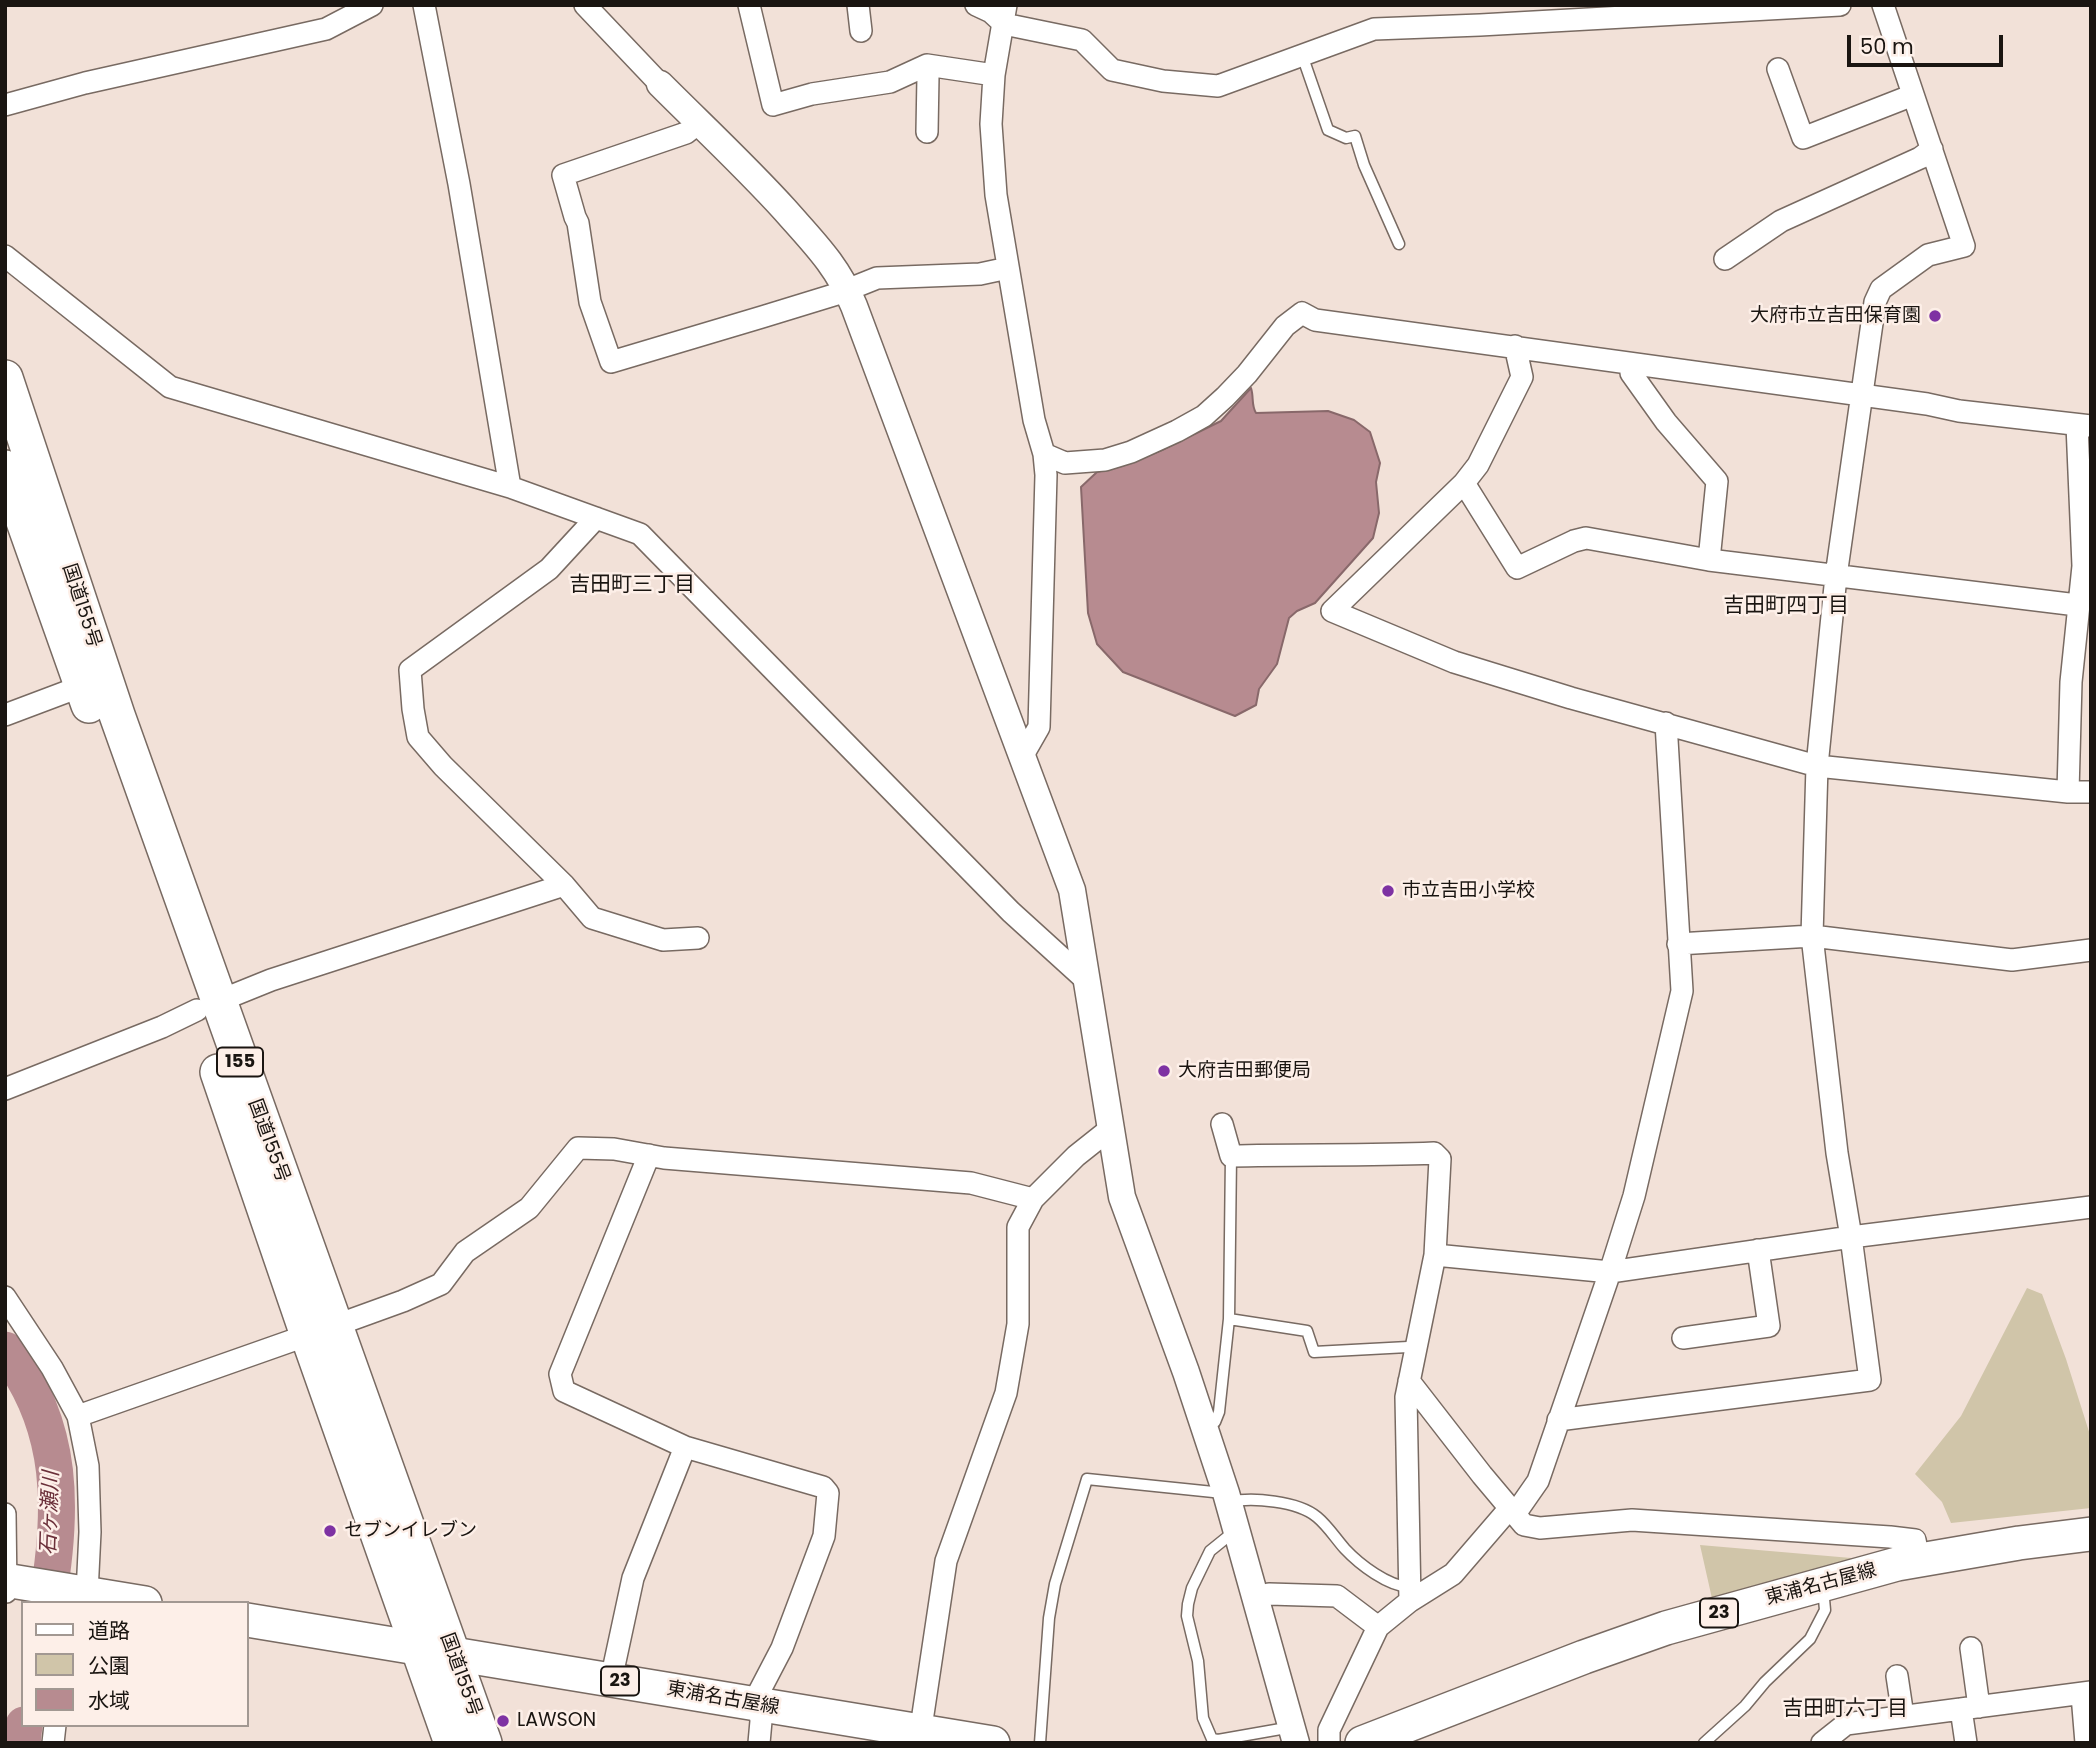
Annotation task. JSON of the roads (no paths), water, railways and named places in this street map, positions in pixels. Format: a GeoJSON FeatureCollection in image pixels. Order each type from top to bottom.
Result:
{"type":"FeatureCollection","features":[{"type":"Feature","properties":{"kind":"highway","name":"国道155号"},"geometry":{"type":"LineString","coordinates":[[5,378],[117,715],[208,1006],[321,1330],[436,1651],[484,1743]]}},
{"type":"Feature","properties":{"kind":"highway","name":"国道155号"},"geometry":{"type":"LineString","coordinates":[[5,468],[82,686],[208,1006]]}},
{"type":"Feature","properties":{"kind":"highway","name":"国道155号"},"geometry":{"type":"LineString","coordinates":[[436,1651],[452,1743]]}},
{"type":"Feature","properties":{"kind":"main road","name":"東浦名古屋線"},"geometry":{"type":"LineString","coordinates":[[1362,1743],[1666,1628],[1919,1560],[2091,1534]]}},
{"type":"Feature","properties":{"kind":"main road"},"geometry":{"type":"LineString","coordinates":[[8,1584],[84,1592],[134,1601]]}},
{"type":"Feature","properties":{"kind":"main road","name":"東浦名古屋線"},"geometry":{"type":"LineString","coordinates":[[248,1620],[611,1680],[919,1737],[993,1743]]}},
{"type":"Feature","properties":{"kind":"street"},"geometry":{"type":"LineString","coordinates":[[5,104],[85,83],[326,29],[372,5]]}},
{"type":"Feature","properties":{"kind":"street"},"geometry":{"type":"LineString","coordinates":[[424,5],[459,184],[510,487]]}},
{"type":"Feature","properties":{"kind":"street"},"geometry":{"type":"LineString","coordinates":[[585,5],[757,180],[830,260],[847,290],[1072,890],[1122,1197],[1227,1497],[1294,1735]]}},
{"type":"Feature","properties":{"kind":"street"},"geometry":{"type":"LineString","coordinates":[[749,5],[773,105],[812,94],[890,82],[927,65],[994,75]]}},
{"type":"Feature","properties":{"kind":"street"},"geometry":{"type":"LineString","coordinates":[[858,5],[861,31]]}},
{"type":"Feature","properties":{"kind":"street"},"geometry":{"type":"LineString","coordinates":[[976,5],[1082,40],[1112,70],[1163,81],[1218,86],[1374,29],[1480,26],[1840,5]]}},
{"type":"Feature","properties":{"kind":"street"},"geometry":{"type":"LineString","coordinates":[[1558,1420],[1870,1380],[1837,1153],[1812,936],[1817,766],[1836,576],[1875,302],[1881,289],[1928,255],[1964,246],[1883,5]]}},
{"type":"Feature","properties":{"kind":"street"},"geometry":{"type":"LineString","coordinates":[[1005,15],[994,75],[991,124],[994,171],[1008,268],[1046,475],[1039,727],[1023,755]]}},
{"type":"Feature","properties":{"kind":"street"},"geometry":{"type":"LineString","coordinates":[[924,67],[928,76],[927,132]]}},
{"type":"Feature","properties":{"kind":"street"},"geometry":{"type":"LineString","coordinates":[[1778,69],[1802,138],[1913,95]]}},
{"type":"Feature","properties":{"kind":"street"},"geometry":{"type":"LineString","coordinates":[[699,122],[686,133],[564,175],[578,223],[590,302],[611,362],[847,290],[877,278],[980,274],[1008,268]]}},
{"type":"Feature","properties":{"kind":"street"},"geometry":{"type":"LineString","coordinates":[[1725,259],[1782,220],[1920,158],[1932,149]]}},
{"type":"Feature","properties":{"kind":"street"},"geometry":{"type":"LineString","coordinates":[[5,256],[170,387],[510,487],[640,534],[1011,912],[1087,981]]}},
{"type":"Feature","properties":{"kind":"street"},"geometry":{"type":"LineString","coordinates":[[1044,454],[1065,463],[1105,460],[1131,452],[1177,431],[1204,416],[1225,397],[1285,326],[1302,313],[1315,320],[1927,404],[1959,411],[2084,426],[2083,566],[2071,682],[2068,792]]}},
{"type":"Feature","properties":{"kind":"street"},"geometry":{"type":"LineString","coordinates":[[1515,346],[1522,377],[1478,465],[1464,483],[1332,611],[1454,662],[1571,698],[1817,766],[2068,792],[2091,792]]}},
{"type":"Feature","properties":{"kind":"street"},"geometry":{"type":"LineString","coordinates":[[1631,365],[1632,373],[1665,422],[1717,481],[1709,560]]}},
{"type":"Feature","properties":{"kind":"street"},"geometry":{"type":"LineString","coordinates":[[1464,483],[1517,568],[1586,538],[1709,560],[2077,605]]}},
{"type":"Feature","properties":{"kind":"street"},"geometry":{"type":"LineString","coordinates":[[596,518],[549,569],[410,670],[418,737],[443,766],[564,885],[592,918],[663,940],[698,938]]}},
{"type":"Feature","properties":{"kind":"street"},"geometry":{"type":"LineString","coordinates":[[5,715],[82,686]]}},
{"type":"Feature","properties":{"kind":"street"},"geometry":{"type":"LineString","coordinates":[[1329,1743],[1329,1730],[1378,1627],[1410,1594],[1453,1574],[1538,1480],[1610,1272],[1634,1196],[1682,991],[1666,723]]}},
{"type":"Feature","properties":{"kind":"street"},"geometry":{"type":"LineString","coordinates":[[5,1089],[162,1027],[271,980],[564,885]]}},
{"type":"Feature","properties":{"kind":"street"},"geometry":{"type":"LineString","coordinates":[[1678,944],[1812,936],[2012,960],[2091,950]]}},
{"type":"Feature","properties":{"kind":"street"},"geometry":{"type":"LineString","coordinates":[[1222,1124],[1231,1156],[1376,1156],[1434,1153],[1440,1159],[1435,1255],[1406,1397],[1410,1594]]}},
{"type":"Feature","properties":{"kind":"street"},"geometry":{"type":"LineString","coordinates":[[919,1737],[946,1561],[1006,1393],[1018,1324],[1018,1227],[1033,1199],[1076,1156],[1110,1129]]}},
{"type":"Feature","properties":{"kind":"street"},"geometry":{"type":"LineString","coordinates":[[78,1416],[403,1301],[441,1284],[465,1252],[529,1208],[578,1148],[614,1149],[649,1155],[971,1183],[1033,1199]]}},
{"type":"Feature","properties":{"kind":"street"},"geometry":{"type":"LineString","coordinates":[[649,1155],[560,1374],[564,1391],[685,1447],[823,1487],[828,1493],[824,1536],[782,1648],[758,1694],[761,1721],[759,1743]]}},
{"type":"Feature","properties":{"kind":"street"},"geometry":{"type":"LineString","coordinates":[[1435,1255],[1610,1272],[2091,1206]]}},
{"type":"Feature","properties":{"kind":"street"},"geometry":{"type":"LineString","coordinates":[[1683,1338],[1769,1326],[1758,1250]]}},
{"type":"Feature","properties":{"kind":"street"},"geometry":{"type":"LineString","coordinates":[[5,1297],[52,1368],[78,1416],[88,1466],[90,1532],[84,1592]]}},
{"type":"Feature","properties":{"kind":"street"},"geometry":{"type":"LineString","coordinates":[[1409,1381],[1524,1525],[1540,1528],[1632,1520],[1890,1537],[1915,1540],[1919,1560]]}},
{"type":"Feature","properties":{"kind":"street"},"geometry":{"type":"LineString","coordinates":[[611,1680],[633,1578],[685,1447]]}},
{"type":"Feature","properties":{"kind":"street"},"geometry":{"type":"LineString","coordinates":[[5,1514],[8,1584]]}},
{"type":"Feature","properties":{"kind":"street"},"geometry":{"type":"LineString","coordinates":[[1255,1597],[1269,1594],[1337,1596],[1378,1627]]}},
{"type":"Feature","properties":{"kind":"street"},"geometry":{"type":"LineString","coordinates":[[1966,1743],[1970,1708],[1971,1648]]}},
{"type":"Feature","properties":{"kind":"street"},"geometry":{"type":"LineString","coordinates":[[1897,1676],[1903,1716]]}},
{"type":"Feature","properties":{"kind":"street"},"geometry":{"type":"LineString","coordinates":[[1822,1743],[1903,1716],[2087,1693],[2086,1743]]}},
{"type":"Feature","properties":{"kind":"lane"},"geometry":{"type":"LineString","coordinates":[[1302,55],[1328,130],[1346,138],[1355,136],[1364,164],[1399,244]]}},
{"type":"Feature","properties":{"kind":"lane"},"geometry":{"type":"LineString","coordinates":[[1204,1427],[1215,1422],[1219,1412],[1229,1320],[1231,1156]]}},
{"type":"Feature","properties":{"kind":"lane"},"geometry":{"type":"LineString","coordinates":[[1229,1320],[1307,1331],[1314,1352],[1408,1347],[1416,1349]]}},
{"type":"Feature","properties":{"kind":"lane"},"geometry":{"type":"LineString","coordinates":[[1040,1743],[1049,1618],[1055,1584],[1087,1479],[1246,1498],[1304,1509],[1317,1517],[1361,1563],[1410,1594]]}},
{"type":"Feature","properties":{"kind":"lane"},"geometry":{"type":"LineString","coordinates":[[1236,1531],[1210,1550],[1192,1588],[1187,1616],[1198,1661],[1203,1718],[1212,1739],[1218,1742],[1294,1735]]}},
{"type":"Feature","properties":{"kind":"lane"},"geometry":{"type":"LineString","coordinates":[[1704,1743],[1745,1706],[1765,1682],[1810,1639],[1825,1610],[1822,1585]]}},
{"type":"Feature","properties":{"kind":"water"},"geometry":{"type":"Polygon","coordinates":[[[1251,388],[1256,413],[1328,411],[1354,420],[1370,432],[1380,463],[1376,482],[1379,513],[1373,538],[1315,603],[1289,618],[1277,664],[1259,689],[1256,705],[1235,716],[1123,672],[1097,644],[1088,613],[1081,487],[1097,472],[1122,466],[1162,450],[1221,421],[1251,388]]]}},
{"type":"Feature","properties":{"kind":"waterway","name":"石ヶ瀬川"},"geometry":{"type":"LineString","coordinates":[[5,1350],[25,1379],[39,1409],[49,1439],[55,1471],[56,1536],[47,1601]]}},
{"type":"Feature","properties":{"kind":"waterway","name":"石ヶ瀬川"},"geometry":{"type":"LineString","coordinates":[[22,1743],[24,1727]]}},
{"type":"Feature","properties":{"kind":"place","name":"大府市立吉田保育園"},"geometry":{"type":"Point","coordinates":[1935,316]}},
{"type":"Feature","properties":{"kind":"place","name":"市立吉田小学校"},"geometry":{"type":"Point","coordinates":[1388,891]}},
{"type":"Feature","properties":{"kind":"place","name":"大府吉田郵便局"},"geometry":{"type":"Point","coordinates":[1164,1071]}},
{"type":"Feature","properties":{"kind":"place","name":"セブンイレブン"},"geometry":{"type":"Point","coordinates":[330,1531]}},
{"type":"Feature","properties":{"kind":"place","name":"LAWSON"},"geometry":{"type":"Point","coordinates":[503,1721]}},
{"type":"Feature","properties":{"kind":"district","name":"吉田町三丁目"},"geometry":{"type":"Point","coordinates":[632,586]}},
{"type":"Feature","properties":{"kind":"district","name":"吉田町四丁目"},"geometry":{"type":"Point","coordinates":[1786,607]}},
{"type":"Feature","properties":{"kind":"district","name":"吉田町六丁目"},"geometry":{"type":"Point","coordinates":[1845,1710]}}]}
